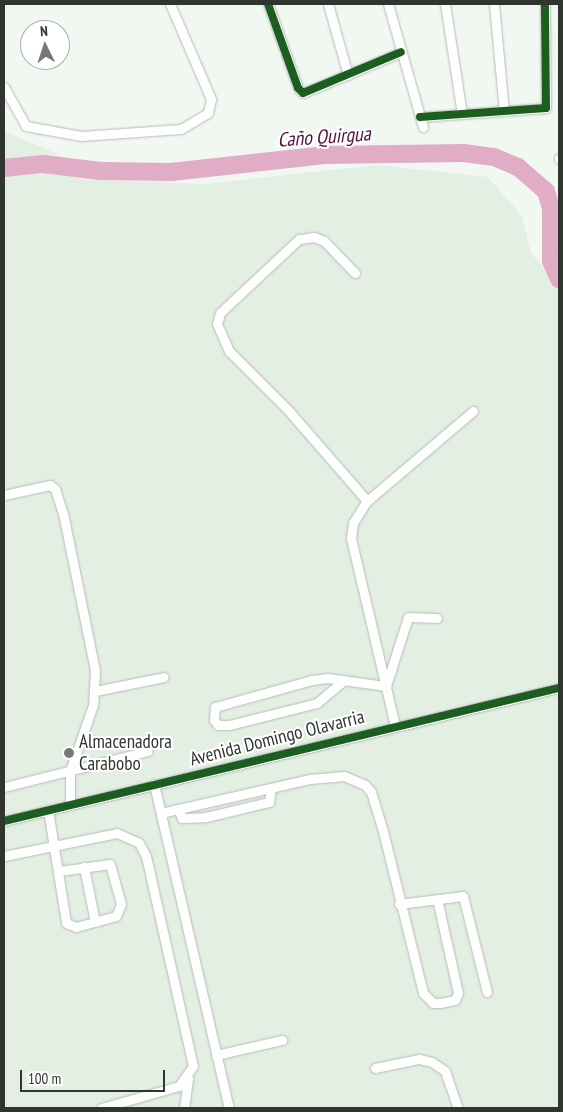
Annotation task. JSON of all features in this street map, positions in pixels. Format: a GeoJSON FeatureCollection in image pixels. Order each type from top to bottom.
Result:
{"type":"FeatureCollection","features":[{"type":"Feature","properties":{"kind":"street"},"geometry":{"type":"LineString","coordinates":[[4,87],[26,126],[81,136],[181,129],[208,113],[211,99],[170,4]]}},
{"type":"Feature","properties":{"kind":"street"},"geometry":{"type":"LineString","coordinates":[[268,4],[300,91],[308,92],[401,52]]}},
{"type":"Feature","properties":{"kind":"street"},"geometry":{"type":"LineString","coordinates":[[328,4],[348,75]]}},
{"type":"Feature","properties":{"kind":"street"},"geometry":{"type":"LineString","coordinates":[[388,4],[421,122],[462,114],[540,111],[548,104],[545,4]]}},
{"type":"Feature","properties":{"kind":"street"},"geometry":{"type":"LineString","coordinates":[[445,4],[462,114]]}},
{"type":"Feature","properties":{"kind":"street"},"geometry":{"type":"LineString","coordinates":[[494,4],[504,111]]}},
{"type":"Feature","properties":{"kind":"street"},"geometry":{"type":"LineString","coordinates":[[355,273],[324,241],[314,237],[299,239],[220,313],[217,324],[229,351],[288,410],[366,501]]}},
{"type":"Feature","properties":{"kind":"street"},"geometry":{"type":"LineString","coordinates":[[395,726],[351,538],[353,524],[366,501],[473,410]]}},
{"type":"Feature","properties":{"kind":"street"},"geometry":{"type":"LineString","coordinates":[[4,495],[43,484],[55,489],[95,670],[95,691],[90,720],[70,771],[70,804]]}},
{"type":"Feature","properties":{"kind":"street"},"geometry":{"type":"LineString","coordinates":[[386,686],[408,617],[436,618]]}},
{"type":"Feature","properties":{"kind":"street"},"geometry":{"type":"LineString","coordinates":[[95,691],[164,676]]}},
{"type":"Feature","properties":{"kind":"street"},"geometry":{"type":"LineString","coordinates":[[343,681],[317,703],[229,725],[218,725],[214,720],[215,707],[312,680],[328,678],[386,686]]}},
{"type":"Feature","properties":{"kind":"street","name":"Avenida Domingo Olavarria"},"geometry":{"type":"LineString","coordinates":[[4,821],[559,688]]}},
{"type":"Feature","properties":{"kind":"street"},"geometry":{"type":"LineString","coordinates":[[4,787],[148,751]]}},
{"type":"Feature","properties":{"kind":"street"},"geometry":{"type":"LineString","coordinates":[[161,813],[271,788],[344,776],[364,785],[371,792],[381,824],[399,904],[423,993],[433,1003],[455,1000],[458,993],[437,899]]}},
{"type":"Feature","properties":{"kind":"street"},"geometry":{"type":"LineString","coordinates":[[154,784],[229,1108]]}},
{"type":"Feature","properties":{"kind":"street"},"geometry":{"type":"LineString","coordinates":[[178,809],[182,818],[206,817],[268,802],[271,788]]}},
{"type":"Feature","properties":{"kind":"street"},"geometry":{"type":"LineString","coordinates":[[48,810],[55,843],[66,923],[76,926],[116,916],[121,904],[110,864],[59,871]]}},
{"type":"Feature","properties":{"kind":"street"},"geometry":{"type":"LineString","coordinates":[[4,856],[55,843],[118,833],[139,843],[154,888],[193,1066],[188,1078],[184,1108]]}},
{"type":"Feature","properties":{"kind":"street"},"geometry":{"type":"LineString","coordinates":[[84,867],[95,922]]}},
{"type":"Feature","properties":{"kind":"street"},"geometry":{"type":"LineString","coordinates":[[399,904],[460,894],[465,898],[487,992]]}},
{"type":"Feature","properties":{"kind":"street"},"geometry":{"type":"LineString","coordinates":[[216,1055],[282,1040]]}},
{"type":"Feature","properties":{"kind":"street"},"geometry":{"type":"LineString","coordinates":[[375,1068],[420,1059],[432,1062],[445,1071],[458,1108]]}},
{"type":"Feature","properties":{"kind":"street"},"geometry":{"type":"LineString","coordinates":[[101,1108],[155,1095],[188,1078]]}},
{"type":"Feature","properties":{"kind":"shaded area"},"geometry":{"type":"Polygon","coordinates":[[[4,131],[55,153],[81,179],[205,184],[378,165],[488,177],[522,216],[531,253],[559,286],[559,1108],[4,1108],[4,131]]]}},
{"type":"Feature","properties":{"kind":"waterway","name":"Caño Quirgua"},"geometry":{"type":"LineString","coordinates":[[4,168],[43,164],[101,171],[171,172],[324,155],[464,153],[494,157],[518,167],[546,191],[551,209],[551,261],[559,279]]}},
{"type":"Feature","properties":{"kind":"cycle path"},"geometry":{"type":"LineString","coordinates":[[268,4],[298,88],[303,93],[401,52]]}},
{"type":"Feature","properties":{"kind":"cycle path"},"geometry":{"type":"LineString","coordinates":[[420,117],[546,108],[545,4]]}},
{"type":"Feature","properties":{"kind":"cycle path"},"geometry":{"type":"LineString","coordinates":[[4,821],[559,688]]}},
{"type":"Feature","properties":{"kind":"place","name":"Almacenadora Carabobo"},"geometry":{"type":"Point","coordinates":[69,753]}}]}
